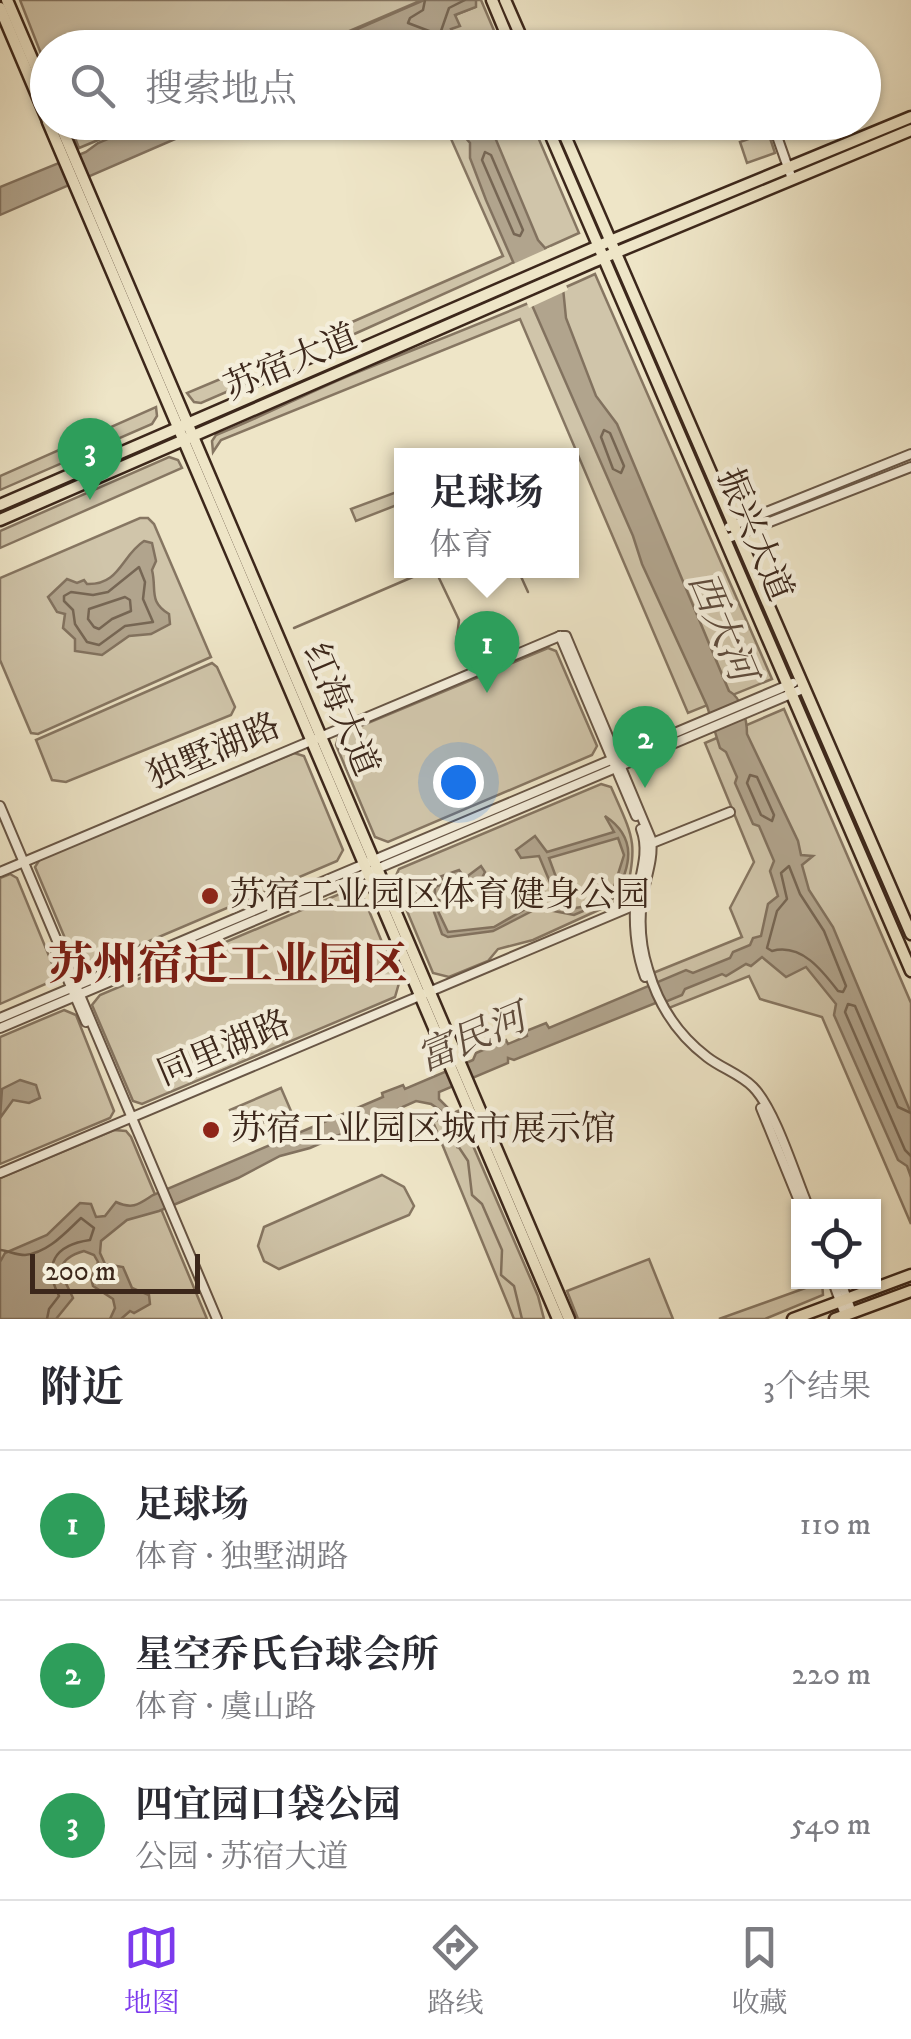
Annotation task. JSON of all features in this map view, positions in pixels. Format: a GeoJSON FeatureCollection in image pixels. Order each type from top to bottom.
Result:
{"type":"FeatureCollection","features":[{"type":"Feature","properties":{"kind":"main road"},"geometry":{"type":"LineString","coordinates":[[7,0],[30,54]]}},
{"type":"Feature","properties":{"kind":"main road"},"geometry":{"type":"LineString","coordinates":[[492,0],[504,30]]}},
{"type":"Feature","properties":{"kind":"main road"},"geometry":{"type":"LineString","coordinates":[[505,0],[518,30]]}},
{"type":"Feature","properties":{"kind":"main road","name":"红海大道"},"geometry":{"type":"LineString","coordinates":[[0,8],[30,79]]}},
{"type":"Feature","properties":{"kind":"main road"},"geometry":{"type":"LineString","coordinates":[[881,131],[911,117]]}},
{"type":"Feature","properties":{"kind":"main road"},"geometry":{"type":"LineString","coordinates":[[790,173],[911,130]]}},
{"type":"Feature","properties":{"kind":"main road","name":"红海大道"},"geometry":{"type":"LineString","coordinates":[[56,140],[569,1319]]}},
{"type":"Feature","properties":{"kind":"main road","name":"红海大道"},"geometry":{"type":"LineString","coordinates":[[66,140],[185,432]]}},
{"type":"Feature","properties":{"kind":"main road","name":"振兴大道"},"geometry":{"type":"LineString","coordinates":[[552,140],[593,248],[604,258],[803,684],[911,934]]}},
{"type":"Feature","properties":{"kind":"main road","name":"振兴大道"},"geometry":{"type":"LineString","coordinates":[[567,140],[610,240],[604,258]]}},
{"type":"Feature","properties":{"kind":"main road"},"geometry":{"type":"LineString","coordinates":[[790,173],[861,140]]}},
{"type":"Feature","properties":{"kind":"main road","name":"苏宿大道"},"geometry":{"type":"LineString","coordinates":[[0,520],[504,286],[610,240],[790,173]]}},
{"type":"Feature","properties":{"kind":"main road","name":"苏宿大道"},"geometry":{"type":"LineString","coordinates":[[0,505],[511,299],[790,173]]}},
{"type":"Feature","properties":{"kind":"main road","name":"振兴大道"},"geometry":{"type":"LineString","coordinates":[[729,532],[790,690],[911,971]]}},
{"type":"Feature","properties":{"kind":"main road","name":"红海大道"},"geometry":{"type":"LineString","coordinates":[[470,1099],[558,1319]]}},
{"type":"Feature","properties":{"kind":"main road"},"geometry":{"type":"LineString","coordinates":[[793,1319],[911,1275]]}},
{"type":"Feature","properties":{"kind":"main road"},"geometry":{"type":"LineString","coordinates":[[844,1316],[911,1291]]}},
{"type":"Feature","properties":{"kind":"street"},"geometry":{"type":"LineString","coordinates":[[778,140],[790,173]]}},
{"type":"Feature","properties":{"kind":"street"},"geometry":{"type":"LineString","coordinates":[[729,532],[911,454]]}},
{"type":"Feature","properties":{"kind":"street"},"geometry":{"type":"LineString","coordinates":[[729,532],[911,467]]}},
{"type":"Feature","properties":{"kind":"street","name":"独墅湖路"},"geometry":{"type":"LineString","coordinates":[[0,872],[560,636],[615,762]]}},
{"type":"Feature","properties":{"kind":"street"},"geometry":{"type":"LineString","coordinates":[[0,1018],[75,991],[372,868],[803,684]]}},
{"type":"Feature","properties":{"kind":"street"},"geometry":{"type":"LineString","coordinates":[[615,762],[649,844],[641,928],[651,985]]}},
{"type":"Feature","properties":{"kind":"street"},"geometry":{"type":"LineString","coordinates":[[0,806],[21,863]]}},
{"type":"Feature","properties":{"kind":"street"},"geometry":{"type":"LineString","coordinates":[[649,844],[730,812]]}},
{"type":"Feature","properties":{"kind":"street"},"geometry":{"type":"LineString","coordinates":[[0,819],[214,1319]]}},
{"type":"Feature","properties":{"kind":"street"},"geometry":{"type":"LineString","coordinates":[[649,844],[636,905],[638,948],[651,985],[665,1015],[700,1056],[741,1083],[755,1098],[802,1199]]}},
{"type":"Feature","properties":{"kind":"street","name":"同里湖路"},"geometry":{"type":"LineString","coordinates":[[0,1173],[636,905]]}},
{"type":"Feature","properties":{"kind":"street"},"geometry":{"type":"LineString","coordinates":[[0,1028],[75,991]]}},
{"type":"Feature","properties":{"kind":"street"},"geometry":{"type":"LineString","coordinates":[[837,1289],[844,1300]]}},
{"type":"Feature","properties":{"kind":"street"},"geometry":{"type":"LineString","coordinates":[[842,1289],[844,1316]]}},
{"type":"Feature","properties":{"kind":"shaded area"},"geometry":{"type":"Polygon","coordinates":[[[20,0],[422,0],[352,30],[32,30],[20,0]]]}},
{"type":"Feature","properties":{"kind":"shaded area"},"geometry":{"type":"Polygon","coordinates":[[[476,0],[481,0],[494,30],[451,30],[455,15],[475,7],[476,0]]]}},
{"type":"Feature","properties":{"kind":"shaded area"},"geometry":{"type":"Polygon","coordinates":[[[76,140],[98,140],[79,148],[76,140]]]}},
{"type":"Feature","properties":{"kind":"shaded area"},"geometry":{"type":"Polygon","coordinates":[[[452,140],[539,140],[579,233],[341,340],[336,329],[503,256],[452,140]]]}},
{"type":"Feature","properties":{"kind":"shaded area"},"geometry":{"type":"Polygon","coordinates":[[[771,140],[775,153],[747,163],[740,142],[771,140]]]}},
{"type":"Feature","properties":{"kind":"shaded area"},"geometry":{"type":"Polygon","coordinates":[[[595,274],[772,679],[688,713],[579,457],[579,448],[575,448],[520,319],[221,440],[213,452],[216,435],[340,379],[595,274]]]}},
{"type":"Feature","properties":{"kind":"shaded area"},"geometry":{"type":"Polygon","coordinates":[[[249,367],[254,380],[201,403],[194,402],[187,393],[249,367]]]}},
{"type":"Feature","properties":{"kind":"shaded area"},"geometry":{"type":"Polygon","coordinates":[[[156,407],[157,416],[152,424],[0,490],[0,476],[156,407]]]}},
{"type":"Feature","properties":{"kind":"shaded area"},"geometry":{"type":"Polygon","coordinates":[[[169,457],[178,460],[182,468],[0,548],[0,531],[169,457]]]}},
{"type":"Feature","properties":{"kind":"shaded area"},"geometry":{"type":"Polygon","coordinates":[[[394,493],[394,506],[356,521],[351,509],[394,493]]]}},
{"type":"Feature","properties":{"kind":"shaded area"},"geometry":{"type":"Polygon","coordinates":[[[140,518],[148,518],[154,524],[211,657],[38,734],[31,733],[0,660],[0,578],[140,518]]]}},
{"type":"Feature","properties":{"kind":"shaded area"},"geometry":{"type":"Polygon","coordinates":[[[548,648],[556,651],[597,746],[592,755],[388,842],[375,837],[336,745],[339,735],[548,648]]]}},
{"type":"Feature","properties":{"kind":"shaded area"},"geometry":{"type":"Polygon","coordinates":[[[212,663],[235,707],[231,715],[66,782],[52,780],[36,740],[212,663]]]}},
{"type":"Feature","properties":{"kind":"shaded area"},"geometry":{"type":"Polygon","coordinates":[[[784,709],[911,1003],[911,1224],[822,1017],[760,999],[749,976],[669,1008],[653,973],[742,937],[730,908],[754,862],[705,743],[784,709]]]}},
{"type":"Feature","properties":{"kind":"shaded area"},"geometry":{"type":"Polygon","coordinates":[[[294,753],[304,756],[343,850],[337,861],[86,968],[75,962],[35,867],[40,859],[294,753]]]}},
{"type":"Feature","properties":{"kind":"shaded area"},"geometry":{"type":"Polygon","coordinates":[[[601,784],[611,787],[631,840],[632,864],[625,898],[533,940],[498,949],[488,961],[449,977],[433,973],[394,880],[399,869],[601,784]]]}},
{"type":"Feature","properties":{"kind":"shaded area"},"geometry":{"type":"Polygon","coordinates":[[[10,874],[17,878],[56,973],[50,982],[0,1004],[0,878],[10,874]]]}},
{"type":"Feature","properties":{"kind":"shaded area"},"geometry":{"type":"Polygon","coordinates":[[[349,890],[362,894],[399,983],[395,997],[142,1104],[133,1101],[92,1005],[100,995],[349,890]]]}},
{"type":"Feature","properties":{"kind":"shaded area"},"geometry":{"type":"Polygon","coordinates":[[[64,1010],[76,1015],[114,1111],[110,1118],[0,1164],[0,1037],[64,1010]]]}},
{"type":"Feature","properties":{"kind":"shaded area"},"geometry":{"type":"Polygon","coordinates":[[[281,1088],[291,1111],[239,1133],[230,1110],[281,1088]]]}},
{"type":"Feature","properties":{"kind":"shaded area"},"geometry":{"type":"Polygon","coordinates":[[[458,1111],[538,1296],[544,1319],[514,1319],[433,1122],[458,1111]]]}},
{"type":"Feature","properties":{"kind":"shaded area"},"geometry":{"type":"Polygon","coordinates":[[[114,1130],[126,1131],[131,1137],[207,1319],[0,1319],[0,1178],[114,1130]]]}},
{"type":"Feature","properties":{"kind":"shaded area"},"geometry":{"type":"Polygon","coordinates":[[[382,1175],[404,1187],[414,1206],[409,1215],[279,1269],[264,1261],[258,1246],[264,1227],[382,1175]]]}},
{"type":"Feature","properties":{"kind":"shaded area"},"geometry":{"type":"Polygon","coordinates":[[[649,1259],[673,1319],[578,1319],[567,1291],[649,1259]]]}},
{"type":"Feature","properties":{"kind":"shaded area"},"geometry":{"type":"Polygon","coordinates":[[[803,1289],[823,1289],[823,1295],[765,1319],[719,1319],[803,1289]]]}},
{"type":"Feature","properties":{"kind":"water"},"geometry":{"type":"Polygon","coordinates":[[[424,0],[476,0],[476,7],[455,15],[460,26],[451,30],[355,30],[424,0]]]}},
{"type":"Feature","properties":{"kind":"water"},"geometry":{"type":"Polygon","coordinates":[[[173,140],[0,215],[0,187],[86,152],[98,143],[173,140]]]}},
{"type":"Feature","properties":{"kind":"water"},"geometry":{"type":"Polygon","coordinates":[[[467,140],[496,140],[538,240],[563,288],[566,318],[596,396],[617,424],[729,691],[740,704],[747,734],[801,855],[813,856],[802,865],[809,890],[833,927],[911,1113],[911,1177],[907,1166],[898,1160],[834,1015],[836,1004],[806,967],[786,977],[762,957],[751,966],[746,964],[726,976],[722,974],[685,989],[682,995],[665,1002],[514,1060],[508,1058],[508,1063],[439,1092],[439,1099],[455,1115],[458,1148],[449,1133],[447,1115],[431,1104],[416,1101],[159,1211],[127,1220],[101,1241],[100,1253],[105,1264],[123,1267],[132,1288],[149,1295],[150,1304],[134,1313],[110,1319],[115,1308],[113,1299],[93,1286],[91,1278],[98,1262],[94,1255],[84,1251],[63,1264],[63,1276],[73,1298],[56,1319],[0,1319],[0,1262],[5,1253],[47,1235],[80,1203],[91,1204],[96,1217],[105,1216],[116,1202],[136,1205],[383,1097],[382,1093],[403,1085],[405,1089],[473,1060],[476,1053],[527,1036],[526,1031],[546,1023],[549,1028],[686,970],[693,973],[730,958],[733,952],[761,936],[768,904],[778,896],[770,871],[774,861],[735,783],[737,777],[726,752],[720,748],[707,706],[486,200],[470,158],[467,140]]]}},
{"type":"Feature","properties":{"kind":"water"},"geometry":{"type":"Polygon","coordinates":[[[144,541],[152,543],[156,561],[152,570],[154,595],[169,614],[170,624],[151,634],[129,636],[102,655],[75,651],[75,639],[63,628],[65,614],[57,612],[48,597],[67,579],[77,583],[84,580],[87,584],[107,580],[144,541]]]}},
{"type":"Feature","properties":{"kind":"water"},"geometry":{"type":"Polygon","coordinates":[[[605,816],[627,843],[627,864],[614,898],[574,915],[538,908],[493,931],[448,937],[442,934],[434,912],[435,887],[447,882],[439,877],[459,870],[465,878],[481,866],[485,872],[479,884],[440,895],[438,911],[448,932],[494,927],[534,904],[557,907],[539,856],[521,858],[516,850],[535,836],[547,852],[614,832],[605,816]],[[618,838],[549,858],[564,910],[581,907],[613,890],[624,855],[618,838]]]}},
{"type":"Feature","properties":{"kind":"water"},"geometry":{"type":"Polygon","coordinates":[[[20,1080],[36,1085],[40,1098],[29,1103],[13,1100],[0,1118],[2,1089],[20,1080]]]}},
{"type":"Feature","properties":{"kind":"pier"},"geometry":{"type":"Polygon","coordinates":[[[551,247],[568,290],[529,308],[511,265],[551,247]]]}},
{"type":"Feature","properties":{"kind":"waterway"},"geometry":{"type":"LineString","coordinates":[[294,628],[410,578]]}},
{"type":"Feature","properties":{"kind":"waterway"},"geometry":{"type":"LineString","coordinates":[[439,578],[459,620],[457,637]]}},
{"type":"Feature","properties":{"kind":"waterway"},"geometry":{"type":"LineString","coordinates":[[522,578],[528,592]]}},
{"type":"Feature","properties":{"kind":"waterway"},"geometry":{"type":"LineString","coordinates":[[458,1146],[468,1161],[472,1195],[482,1204],[502,1250],[501,1275],[514,1286],[522,1319]]}},
{"type":"Feature","properties":{"kind":"place","name":"四宜园口袋公园"},"geometry":{"type":"Point","coordinates":[90,500]}},
{"type":"Feature","properties":{"kind":"place","name":"足球场"},"geometry":{"type":"Point","coordinates":[487,693]}},
{"type":"Feature","properties":{"kind":"place","name":"星空乔氏台球会所"},"geometry":{"type":"Point","coordinates":[645,788]}},
{"type":"Feature","properties":{"kind":"place","name":"苏宿工业园区体育健身公园"},"geometry":{"type":"Point","coordinates":[210,896]}},
{"type":"Feature","properties":{"kind":"place","name":"苏宿工业园区城市展示馆"},"geometry":{"type":"Point","coordinates":[211,1130]}},
{"type":"Feature","properties":{"kind":"district","name":"苏州宿迁工业园区"},"geometry":{"type":"Point","coordinates":[228,966]}},
{"type":"Feature","properties":{"kind":"water label","name":"西大河"},"geometry":{"type":"Point","coordinates":[721,627]}},
{"type":"Feature","properties":{"kind":"water label","name":"富民河"},"geometry":{"type":"Point","coordinates":[472,1039]}}]}
